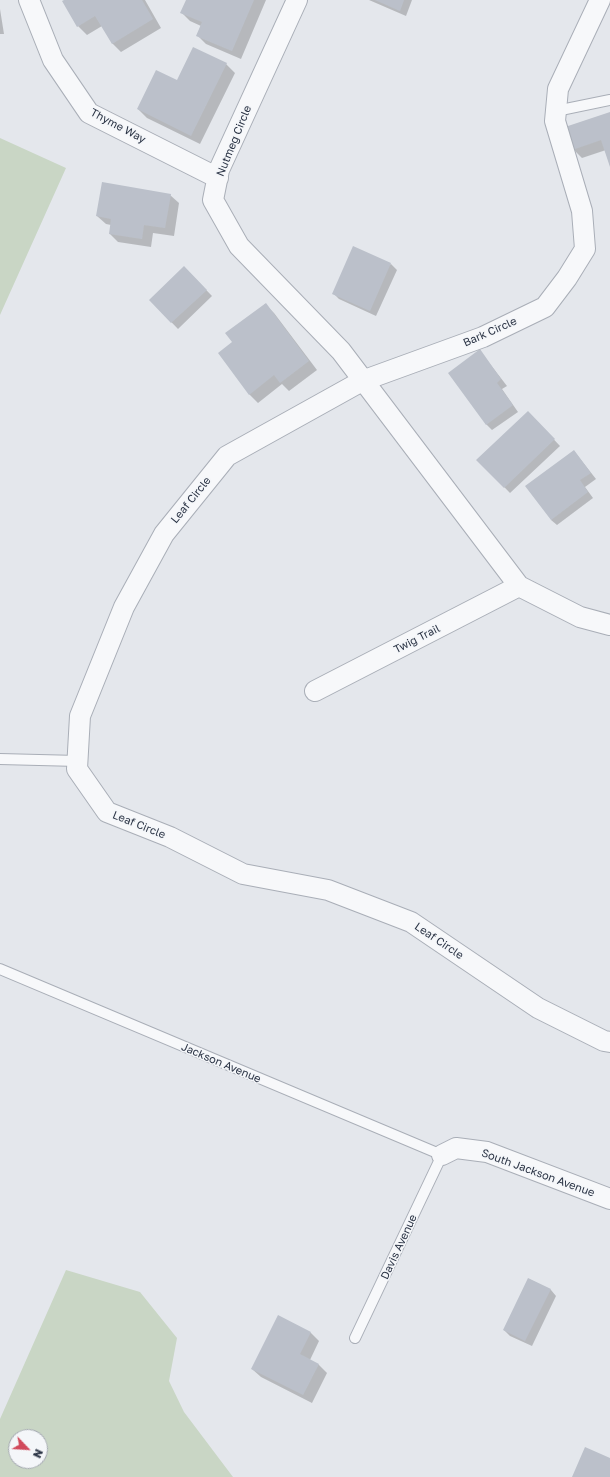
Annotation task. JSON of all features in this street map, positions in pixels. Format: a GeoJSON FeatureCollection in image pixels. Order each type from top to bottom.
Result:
{"type":"FeatureCollection","features":[{"type":"Feature","properties":{"kind":"street","name":"Thyme Way"},"geometry":{"type":"LineString","coordinates":[[29,0],[53,60],[89,113],[218,178]]}},
{"type":"Feature","properties":{"kind":"street","name":"Nutmeg Circle"},"geometry":{"type":"LineString","coordinates":[[297,0],[219,170],[213,200],[239,246],[341,351],[362,381]]}},
{"type":"Feature","properties":{"kind":"street","name":"Bark Circle"},"geometry":{"type":"LineString","coordinates":[[362,381],[483,337],[545,307],[567,278],[585,249],[582,211],[555,121],[558,89],[600,0]]}},
{"type":"Feature","properties":{"kind":"street"},"geometry":{"type":"LineString","coordinates":[[362,381],[519,586],[580,617],[610,625]]}},
{"type":"Feature","properties":{"kind":"street","name":"Leaf Circle"},"geometry":{"type":"LineString","coordinates":[[362,381],[227,456],[164,534],[124,607],[80,716],[77,769],[107,812],[170,837],[243,874],[328,890],[411,922],[538,1008],[604,1041],[610,1042]]}},
{"type":"Feature","properties":{"kind":"street","name":"Twig Trail"},"geometry":{"type":"LineString","coordinates":[[315,691],[519,586]]}},
{"type":"Feature","properties":{"kind":"street","name":"South Jackson Avenue"},"geometry":{"type":"LineString","coordinates":[[442,1155],[456,1148],[487,1152],[610,1199]]}},
{"type":"Feature","properties":{"kind":"lane"},"geometry":{"type":"LineString","coordinates":[[556,111],[610,100]]}},
{"type":"Feature","properties":{"kind":"lane"},"geometry":{"type":"LineString","coordinates":[[0,759],[78,761]]}},
{"type":"Feature","properties":{"kind":"lane","name":"Jackson Avenue"},"geometry":{"type":"LineString","coordinates":[[0,969],[442,1155]]}},
{"type":"Feature","properties":{"kind":"lane","name":"Davis Avenue"},"geometry":{"type":"LineString","coordinates":[[355,1338],[442,1155]]}},
{"type":"Feature","properties":{"kind":"green space"},"geometry":{"type":"Polygon","coordinates":[[[0,138],[66,168],[0,315],[0,138]]]}},
{"type":"Feature","properties":{"kind":"green space"},"geometry":{"type":"Polygon","coordinates":[[[66,1270],[140,1292],[177,1338],[169,1381],[184,1412],[233,1477],[0,1477],[0,1419],[66,1270]]]}},
{"type":"Feature","properties":{"kind":"building"},"geometry":{"type":"Polygon","coordinates":[[[142,0],[153,19],[112,44],[95,16],[77,27],[62,1],[142,0]]]}},
{"type":"Feature","properties":{"kind":"building"},"geometry":{"type":"Polygon","coordinates":[[[186,0],[254,0],[232,51],[196,36],[202,22],[180,13],[186,0]]]}},
{"type":"Feature","properties":{"kind":"building"},"geometry":{"type":"Polygon","coordinates":[[[375,0],[404,0],[400,11],[375,0]]]}},
{"type":"Feature","properties":{"kind":"building"},"geometry":{"type":"Polygon","coordinates":[[[193,47],[227,63],[191,136],[137,109],[156,70],[177,80],[193,47]]]}},
{"type":"Feature","properties":{"kind":"building"},"geometry":{"type":"Polygon","coordinates":[[[610,112],[610,167],[601,140],[572,150],[565,127],[610,112]]]}},
{"type":"Feature","properties":{"kind":"building"},"geometry":{"type":"Polygon","coordinates":[[[102,182],[171,194],[165,228],[144,225],[142,239],[109,234],[111,219],[96,216],[102,182]]]}},
{"type":"Feature","properties":{"kind":"building"},"geometry":{"type":"Polygon","coordinates":[[[353,246],[391,263],[370,311],[332,294],[353,246]]]}},
{"type":"Feature","properties":{"kind":"building"},"geometry":{"type":"Polygon","coordinates":[[[184,266],[207,290],[171,323],[149,300],[184,266]]]}},
{"type":"Feature","properties":{"kind":"building"},"geometry":{"type":"Polygon","coordinates":[[[266,303],[309,361],[280,383],[274,375],[249,395],[218,353],[232,342],[225,333],[266,303]]]}},
{"type":"Feature","properties":{"kind":"building"},"geometry":{"type":"Polygon","coordinates":[[[480,349],[501,379],[497,383],[513,405],[486,425],[448,373],[480,349]]]}},
{"type":"Feature","properties":{"kind":"building"},"geometry":{"type":"Polygon","coordinates":[[[528,411],[555,439],[504,488],[476,460],[528,411]]]}},
{"type":"Feature","properties":{"kind":"building"},"geometry":{"type":"Polygon","coordinates":[[[574,450],[591,473],[580,480],[588,492],[551,520],[525,486],[574,450]]]}},
{"type":"Feature","properties":{"kind":"building"},"geometry":{"type":"Polygon","coordinates":[[[528,1278],[551,1289],[525,1341],[503,1330],[528,1278]]]}},
{"type":"Feature","properties":{"kind":"building"},"geometry":{"type":"Polygon","coordinates":[[[278,1315],[311,1332],[300,1354],[319,1364],[303,1395],[251,1369],[278,1315]]]}},
{"type":"Feature","properties":{"kind":"building"},"geometry":{"type":"Polygon","coordinates":[[[585,1447],[610,1458],[610,1477],[572,1477],[585,1447]]]}}]}
